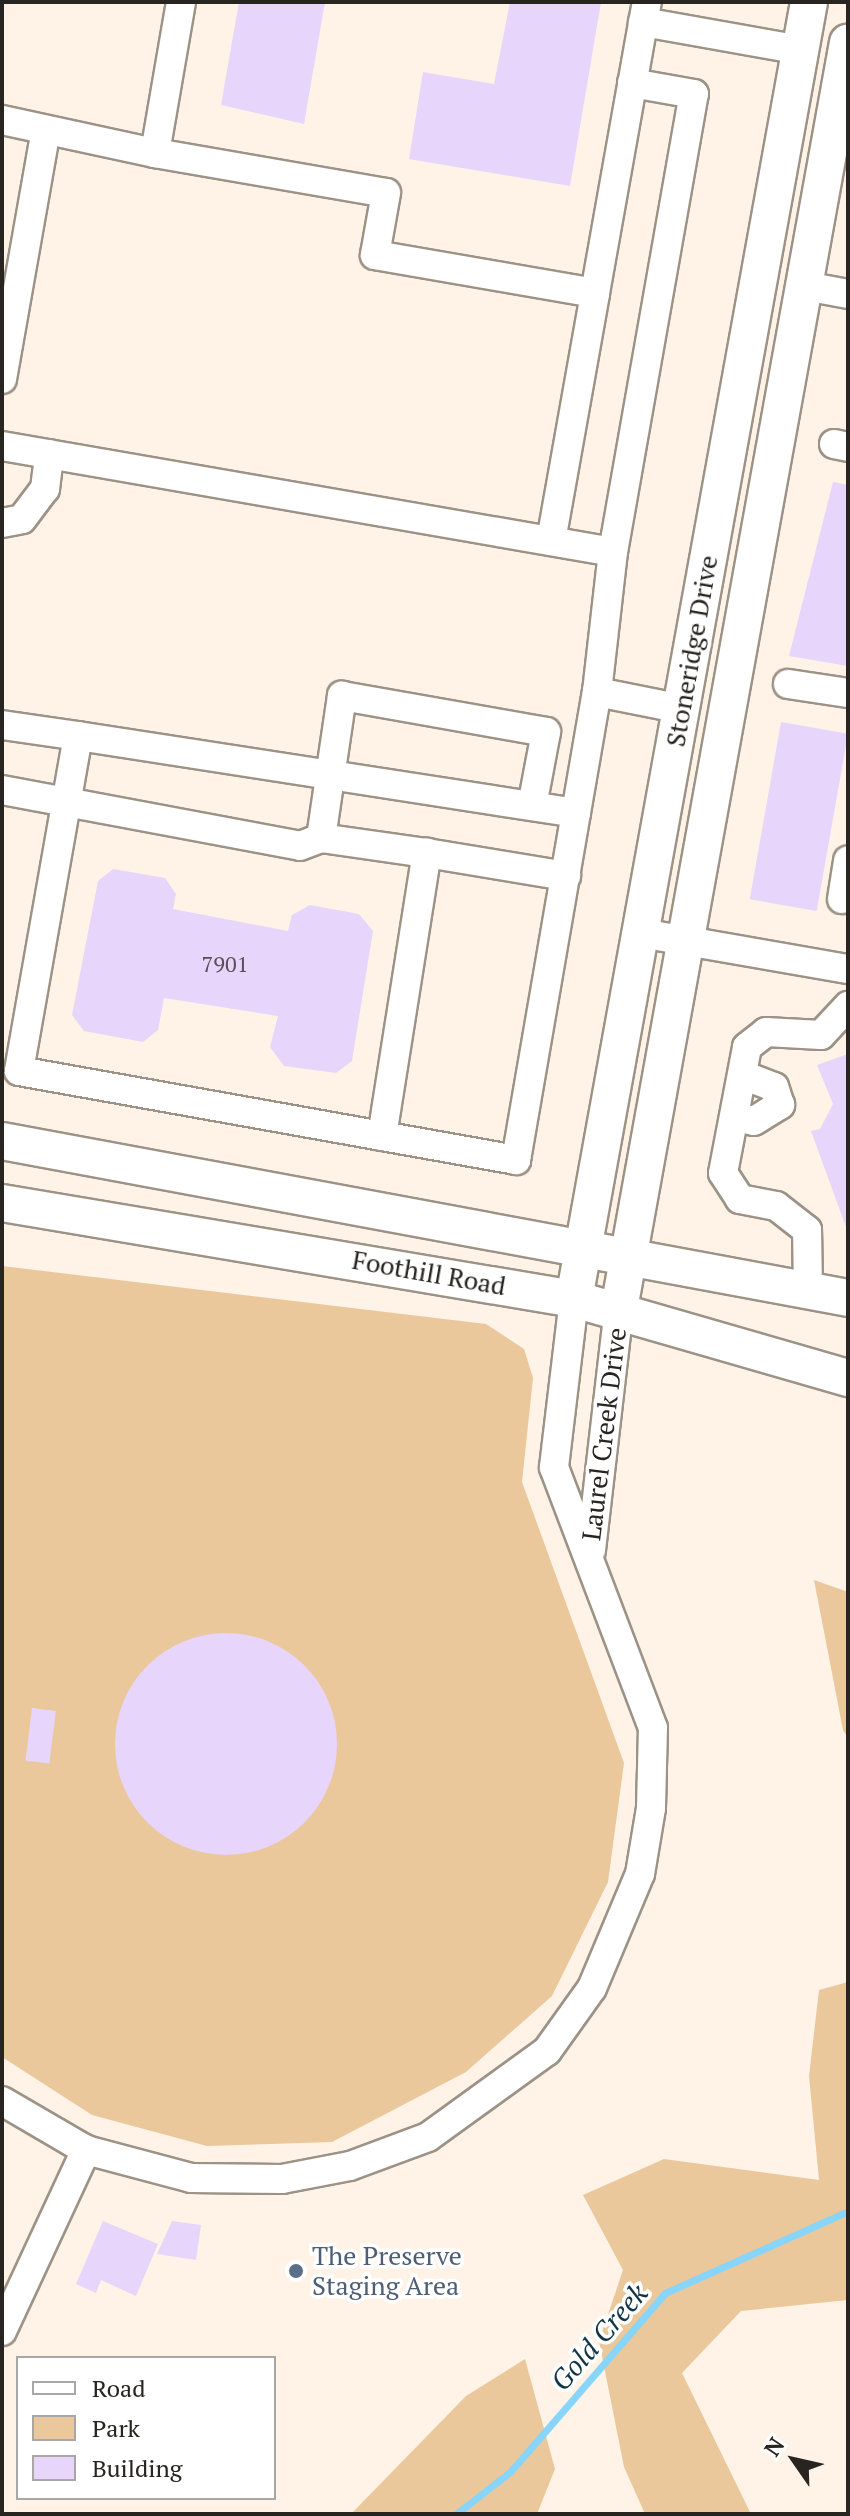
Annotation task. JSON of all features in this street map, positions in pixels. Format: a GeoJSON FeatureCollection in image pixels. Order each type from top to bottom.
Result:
{"type":"FeatureCollection","features":[{"type":"Feature","properties":{"kind":"main road","name":"Stoneridge Drive"},"geometry":{"type":"LineString","coordinates":[[574,1299],[809,2]]}},
{"type":"Feature","properties":{"kind":"main road","name":"Stoneridge Drive"},"geometry":{"type":"LineString","coordinates":[[619,1309],[848,43]]}},
{"type":"Feature","properties":{"kind":"main road"},"geometry":{"type":"LineString","coordinates":[[2,1141],[584,1245],[848,1298]]}},
{"type":"Feature","properties":{"kind":"main road","name":"Foothill Road"},"geometry":{"type":"LineString","coordinates":[[2,1203],[574,1299],[619,1309],[848,1378]]}},
{"type":"Feature","properties":{"kind":"street"},"geometry":{"type":"LineString","coordinates":[[155,153],[181,2]]}},
{"type":"Feature","properties":{"kind":"street"},"geometry":{"type":"LineString","coordinates":[[551,541],[645,12],[800,50]]}},
{"type":"Feature","properties":{"kind":"street"},"geometry":{"type":"LineString","coordinates":[[78,736],[10,1069],[516,1160],[597,692],[613,552],[694,94],[632,83]]}},
{"type":"Feature","properties":{"kind":"street"},"geometry":{"type":"LineString","coordinates":[[2,120],[45,134],[386,193],[375,255],[595,293]]}},
{"type":"Feature","properties":{"kind":"street"},"geometry":{"type":"LineString","coordinates":[[2,379],[45,134]]}},
{"type":"Feature","properties":{"kind":"street"},"geometry":{"type":"LineString","coordinates":[[805,286],[848,294]]}},
{"type":"Feature","properties":{"kind":"street"},"geometry":{"type":"LineString","coordinates":[[2,446],[613,552]]}},
{"type":"Feature","properties":{"kind":"street"},"geometry":{"type":"LineString","coordinates":[[2,523],[22,519],[45,489],[49,454]]}},
{"type":"Feature","properties":{"kind":"street"},"geometry":{"type":"LineString","coordinates":[[788,684],[848,693]]}},
{"type":"Feature","properties":{"kind":"street"},"geometry":{"type":"LineString","coordinates":[[597,692],[682,709]]}},
{"type":"Feature","properties":{"kind":"street"},"geometry":{"type":"LineString","coordinates":[[321,838],[342,696],[546,732],[532,806]]}},
{"type":"Feature","properties":{"kind":"street"},"geometry":{"type":"LineString","coordinates":[[2,725],[332,770],[576,813]]}},
{"type":"Feature","properties":{"kind":"street"},"geometry":{"type":"LineString","coordinates":[[2,790],[300,846],[321,838],[566,876]]}},
{"type":"Feature","properties":{"kind":"street"},"geometry":{"type":"LineString","coordinates":[[382,1136],[427,853]]}},
{"type":"Feature","properties":{"kind":"street"},"geometry":{"type":"LineString","coordinates":[[842,899],[848,860]]}},
{"type":"Feature","properties":{"kind":"street"},"geometry":{"type":"LineString","coordinates":[[641,933],[848,969]]}},
{"type":"Feature","properties":{"kind":"street"},"geometry":{"type":"LineString","coordinates":[[808,1291],[807,1230],[793,1214],[727,1189],[734,1117],[742,1075],[756,1035],[821,1035],[848,1006]]}},
{"type":"Feature","properties":{"kind":"street"},"geometry":{"type":"LineString","coordinates":[[734,1117],[754,1121],[780,1105],[774,1087],[742,1075]]}},
{"type":"Feature","properties":{"kind":"street","name":"Laurel Creek Drive"},"geometry":{"type":"LineString","coordinates":[[2,2101],[86,2150],[191,2178],[282,2179],[350,2166],[428,2137],[547,2051],[592,1988],[623,1926],[651,1808],[653,1728],[554,1467],[574,1299]]}},
{"type":"Feature","properties":{"kind":"street","name":"Laurel Creek Drive"},"geometry":{"type":"LineString","coordinates":[[590,1559],[619,1309]]}},
{"type":"Feature","properties":{"kind":"street"},"geometry":{"type":"LineString","coordinates":[[2,2331],[86,2150]]}},
{"type":"Feature","properties":{"kind":"green space"},"geometry":{"type":"Polygon","coordinates":[[[2,1266],[486,1324],[524,1349],[533,1378],[522,1482],[624,1763],[608,1882],[552,1996],[466,2072],[332,2142],[207,2146],[92,2115],[2,2057],[2,1266]]]}},
{"type":"Feature","properties":{"kind":"green space"},"geometry":{"type":"Polygon","coordinates":[[[814,1580],[848,1592],[848,1738],[843,1730],[814,1580]]]}},
{"type":"Feature","properties":{"kind":"green space"},"geometry":{"type":"Polygon","coordinates":[[[848,1982],[848,2300],[741,2311],[682,2373],[751,2514],[645,2514],[624,2467],[599,2341],[623,2270],[583,2195],[664,2159],[819,2180],[809,2076],[819,1990],[848,1982]]]}},
{"type":"Feature","properties":{"kind":"green space"},"geometry":{"type":"Polygon","coordinates":[[[525,2359],[555,2469],[537,2514],[351,2514],[466,2396],[525,2359]]]}},
{"type":"Feature","properties":{"kind":"building"},"geometry":{"type":"Polygon","coordinates":[[[239,2],[325,2],[304,124],[221,105],[239,2]]]}},
{"type":"Feature","properties":{"kind":"building"},"geometry":{"type":"Polygon","coordinates":[[[510,2],[601,2],[570,186],[409,159],[423,72],[494,84],[510,2]]]}},
{"type":"Feature","properties":{"kind":"building"},"geometry":{"type":"Polygon","coordinates":[[[833,482],[848,485],[848,666],[789,656],[833,482]]]}},
{"type":"Feature","properties":{"kind":"building"},"geometry":{"type":"Polygon","coordinates":[[[781,722],[848,734],[817,911],[750,899],[781,722]]]}},
{"type":"Feature","properties":{"kind":"building"},"geometry":{"type":"Polygon","coordinates":[[[113,869],[165,878],[176,894],[173,909],[288,931],[292,915],[310,905],[359,914],[373,931],[352,1061],[336,1073],[284,1066],[270,1047],[278,1016],[164,998],[158,1030],[143,1042],[84,1031],[72,1015],[98,881],[113,869]]]}},
{"type":"Feature","properties":{"kind":"building"},"geometry":{"type":"Polygon","coordinates":[[[848,1054],[846,1227],[811,1131],[820,1129],[833,1104],[817,1065],[848,1054]]]}},
{"type":"Feature","properties":{"kind":"building"},"geometry":{"type":"Polygon","coordinates":[[[226,1633],[268,1641],[305,1665],[329,1702],[337,1744],[329,1786],[305,1823],[268,1847],[226,1855],[184,1847],[147,1823],[123,1786],[115,1744],[123,1702],[147,1665],[184,1641],[226,1633]]]}},
{"type":"Feature","properties":{"kind":"building"},"geometry":{"type":"Polygon","coordinates":[[[32,1708],[56,1711],[49,1764],[26,1761],[32,1708]]]}},
{"type":"Feature","properties":{"kind":"building"},"geometry":{"type":"Polygon","coordinates":[[[103,2221],[158,2244],[136,2296],[101,2280],[96,2293],[76,2284],[103,2221]]]}},
{"type":"Feature","properties":{"kind":"building"},"geometry":{"type":"Polygon","coordinates":[[[172,2221],[201,2225],[196,2260],[157,2254],[172,2221]]]}},
{"type":"Feature","properties":{"kind":"waterway","name":"Gold Creek"},"geometry":{"type":"LineString","coordinates":[[456,2514],[510,2472],[665,2293],[848,2211]]}},
{"type":"Feature","properties":{"kind":"place","name":"The Preserve Staging Area"},"geometry":{"type":"Point","coordinates":[296,2271]}}]}
